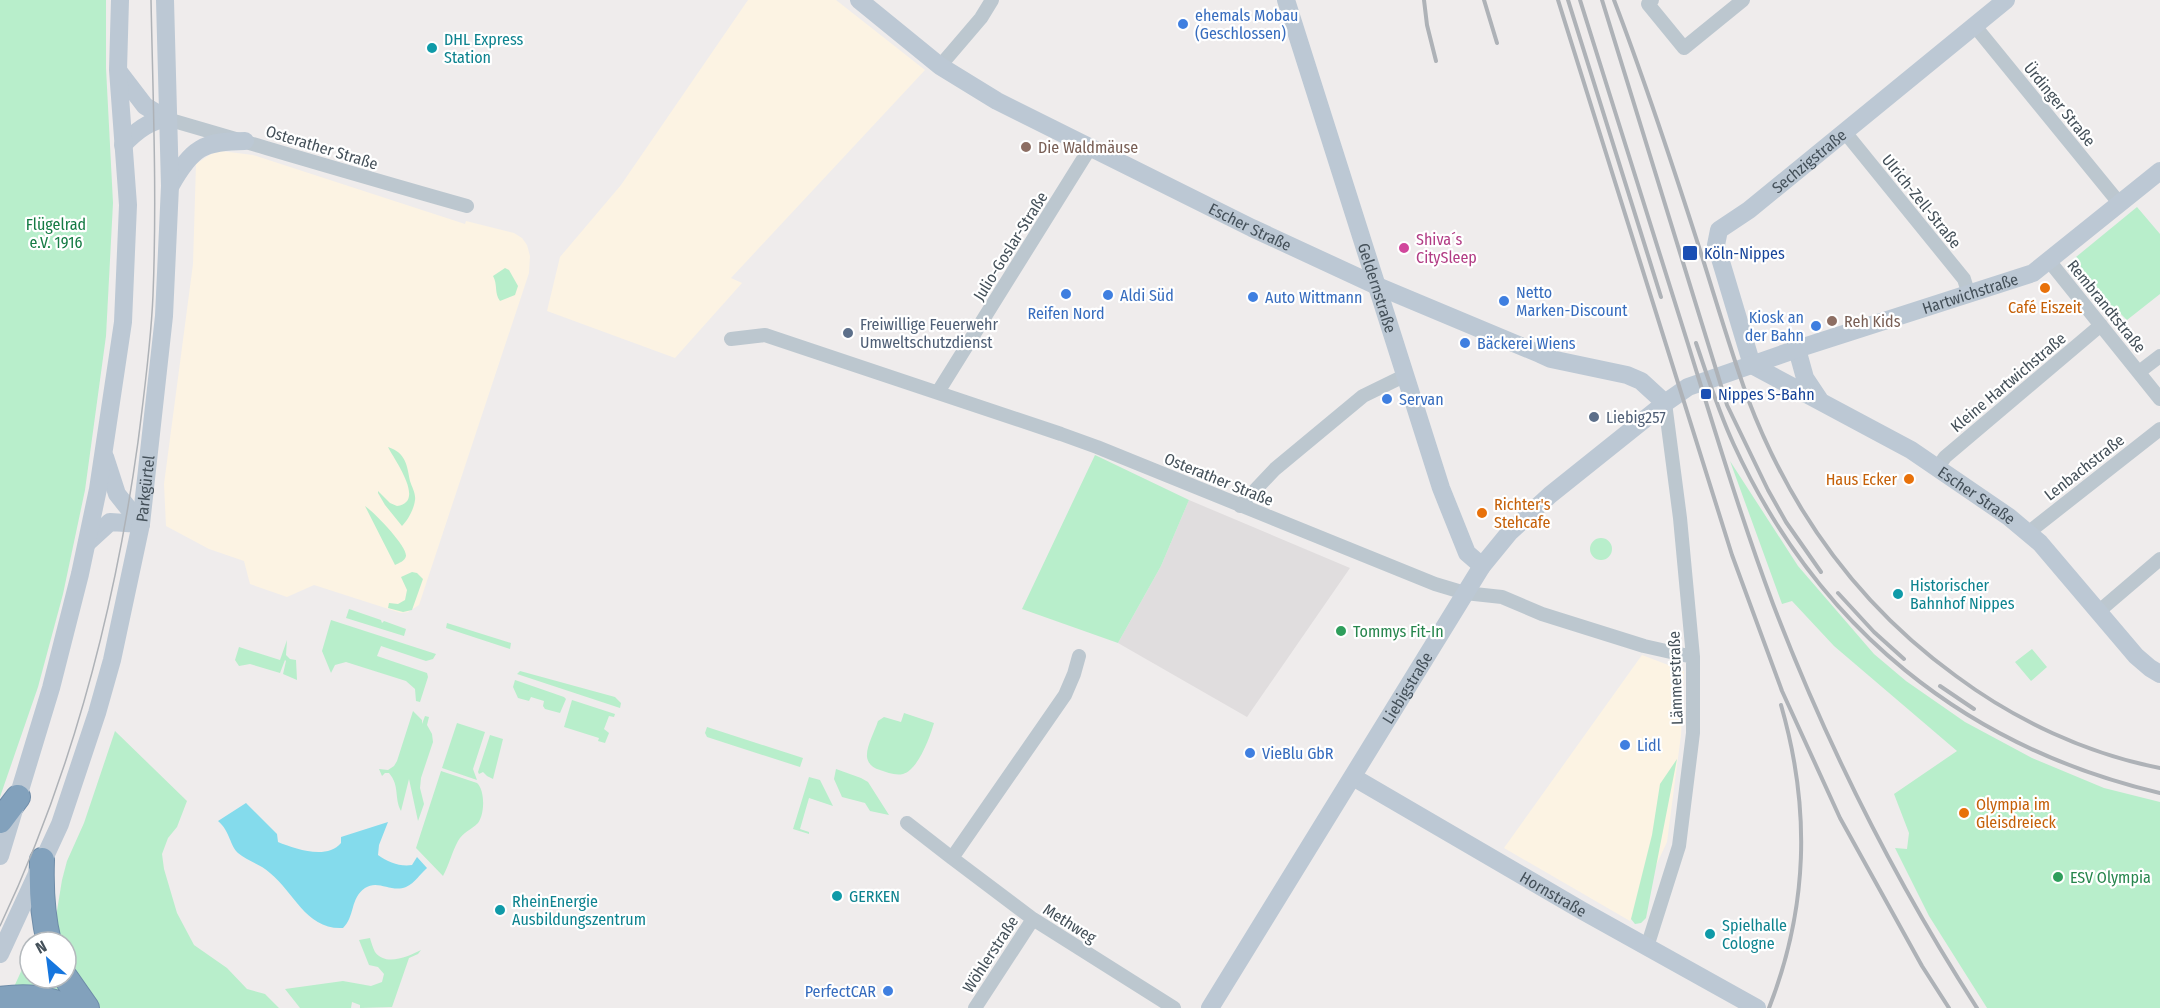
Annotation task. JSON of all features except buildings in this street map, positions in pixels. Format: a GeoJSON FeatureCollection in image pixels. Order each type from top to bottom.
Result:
{"type":"FeatureCollection","features":[{"type":"Feature","properties":{"kind":"highway"},"geometry":{"type":"LineString","coordinates":[[0,821],[18,797]]}},
{"type":"Feature","properties":{"kind":"highway"},"geometry":{"type":"LineString","coordinates":[[42,860],[41,901],[46,930]]}},
{"type":"Feature","properties":{"kind":"highway"},"geometry":{"type":"LineString","coordinates":[[74,990],[87,1008]]}},
{"type":"Feature","properties":{"kind":"highway"},"geometry":{"type":"LineString","coordinates":[[0,999],[16,996],[47,998],[70,1008]]}},
{"type":"Feature","properties":{"kind":"street"},"geometry":{"type":"LineString","coordinates":[[0,856],[54,678],[87,543],[123,322],[128,205],[118,70],[120,0]]}},
{"type":"Feature","properties":{"kind":"street","name":"Parkgürtel"},"geometry":{"type":"LineString","coordinates":[[0,954],[60,824],[97,713],[112,660],[141,524],[164,316],[170,186],[165,0]]}},
{"type":"Feature","properties":{"kind":"street","name":"Escher Straße"},"geometry":{"type":"LineString","coordinates":[[859,0],[940,66],[997,101],[1090,148],[1252,228],[1376,285],[1551,359],[1628,375],[1641,381],[1665,403]]}},
{"type":"Feature","properties":{"kind":"street"},"geometry":{"type":"LineString","coordinates":[[940,66],[981,18],[992,0]]}},
{"type":"Feature","properties":{"kind":"street","name":"Geldernstraße"},"geometry":{"type":"LineString","coordinates":[[1286,0],[1441,488],[1467,552],[1482,566]]}},
{"type":"Feature","properties":{"kind":"street"},"geometry":{"type":"LineString","coordinates":[[1650,2],[1684,48],[1743,0]]}},
{"type":"Feature","properties":{"kind":"street","name":"Sechzigstraße"},"geometry":{"type":"LineString","coordinates":[[1752,365],[1716,245],[1717,234],[1722,226],[1749,210],[2006,0]]}},
{"type":"Feature","properties":{"kind":"street","name":"Ürdinger Straße"},"geometry":{"type":"LineString","coordinates":[[1974,25],[2120,204]]}},
{"type":"Feature","properties":{"kind":"street"},"geometry":{"type":"LineString","coordinates":[[118,70],[145,106],[167,119]]}},
{"type":"Feature","properties":{"kind":"street"},"geometry":{"type":"LineString","coordinates":[[123,145],[146,125],[167,119]]}},
{"type":"Feature","properties":{"kind":"street","name":"Osterather Straße"},"geometry":{"type":"LineString","coordinates":[[167,119],[467,206]]}},
{"type":"Feature","properties":{"kind":"street","name":"Ulrich-Zell-Straße"},"geometry":{"type":"LineString","coordinates":[[1844,131],[1964,279],[1969,295]]}},
{"type":"Feature","properties":{"kind":"street"},"geometry":{"type":"LineString","coordinates":[[170,186],[183,163],[207,144],[245,141]]}},
{"type":"Feature","properties":{"kind":"street","name":"Julio-Goslar-Straße"},"geometry":{"type":"LineString","coordinates":[[938,392],[1090,148]]}},
{"type":"Feature","properties":{"kind":"street","name":"Hartwichstraße"},"geometry":{"type":"LineString","coordinates":[[1752,365],[2034,273],[2160,171]]}},
{"type":"Feature","properties":{"kind":"street","name":"Rembrandtstraße"},"geometry":{"type":"LineString","coordinates":[[2050,262],[2160,399]]}},
{"type":"Feature","properties":{"kind":"street","name":"Kleine Hartwichstraße"},"geometry":{"type":"LineString","coordinates":[[1938,466],[1945,457],[2101,325]]}},
{"type":"Feature","properties":{"kind":"street","name":"Osterather Straße"},"geometry":{"type":"LineString","coordinates":[[732,339],[765,335],[938,392],[1097,447],[1435,584],[1465,593],[1502,597],[1542,614],[1644,646],[1693,657]]}},
{"type":"Feature","properties":{"kind":"street"},"geometry":{"type":"LineString","coordinates":[[1797,350],[1805,378],[1821,402]]}},
{"type":"Feature","properties":{"kind":"street"},"geometry":{"type":"LineString","coordinates":[[2139,372],[2160,356]]}},
{"type":"Feature","properties":{"kind":"street","name":"Escher Straße"},"geometry":{"type":"LineString","coordinates":[[1752,365],[1938,466],[2029,532],[2136,656],[2150,669],[2160,674]]}},
{"type":"Feature","properties":{"kind":"street","name":"Liebigstraße"},"geometry":{"type":"LineString","coordinates":[[1210,1008],[1465,593],[1482,566],[1509,532],[1550,495],[1688,387],[1752,365]]}},
{"type":"Feature","properties":{"kind":"street"},"geometry":{"type":"LineString","coordinates":[[1240,506],[1275,469],[1363,396],[1406,375]]}},
{"type":"Feature","properties":{"kind":"street","name":"Lämmerstraße"},"geometry":{"type":"LineString","coordinates":[[1647,947],[1679,846],[1693,733],[1693,657],[1680,518],[1665,403]]}},
{"type":"Feature","properties":{"kind":"street","name":"Lenbachstraße"},"geometry":{"type":"LineString","coordinates":[[2029,532],[2160,429]]}},
{"type":"Feature","properties":{"kind":"street"},"geometry":{"type":"LineString","coordinates":[[103,450],[117,494],[141,524]]}},
{"type":"Feature","properties":{"kind":"street"},"geometry":{"type":"LineString","coordinates":[[87,543],[110,522],[141,524]]}},
{"type":"Feature","properties":{"kind":"street"},"geometry":{"type":"LineString","coordinates":[[2098,612],[2160,559]]}},
{"type":"Feature","properties":{"kind":"street"},"geometry":{"type":"LineString","coordinates":[[952,858],[1065,695],[1079,656]]}},
{"type":"Feature","properties":{"kind":"street","name":"Hornstraße"},"geometry":{"type":"LineString","coordinates":[[1353,777],[1757,1008]]}},
{"type":"Feature","properties":{"kind":"street","name":"Methweg"},"geometry":{"type":"LineString","coordinates":[[907,823],[1033,919],[1174,1008]]}},
{"type":"Feature","properties":{"kind":"street","name":"Wöhlerstraße"},"geometry":{"type":"LineString","coordinates":[[975,1008],[1033,919]]}},
{"type":"Feature","properties":{"kind":"shaded area"},"geometry":{"type":"Polygon","coordinates":[[[748,0],[836,0],[925,70],[731,278],[742,283],[675,358],[547,311],[560,257],[621,185],[748,0]]]}},
{"type":"Feature","properties":{"kind":"shaded area"},"geometry":{"type":"Polygon","coordinates":[[[221,151],[253,155],[465,224],[466,221],[514,233],[527,245],[530,256],[529,273],[419,605],[408,612],[401,613],[314,585],[287,597],[250,584],[244,561],[209,549],[166,526],[164,484],[193,264],[196,164],[211,154],[221,151]]]}},
{"type":"Feature","properties":{"kind":"shaded area"},"geometry":{"type":"Polygon","coordinates":[[[1189,500],[1350,568],[1247,717],[1118,643],[1161,566],[1189,500]]]}},
{"type":"Feature","properties":{"kind":"shaded area"},"geometry":{"type":"Polygon","coordinates":[[[1642,655],[1684,671],[1681,735],[1667,842],[1630,921],[1504,848],[1642,655]]]}},
{"type":"Feature","properties":{"kind":"green space","name":"Flügelrad e.V. 1916"},"geometry":{"type":"Polygon","coordinates":[[[0,0],[106,0],[106,68],[113,203],[106,336],[85,490],[63,594],[38,687],[0,797],[0,0]]]}},
{"type":"Feature","properties":{"kind":"green space"},"geometry":{"type":"Polygon","coordinates":[[[2137,207],[2160,234],[2160,294],[2127,320],[2121,314],[2111,322],[2065,266],[2137,207]]]}},
{"type":"Feature","properties":{"kind":"green space"},"geometry":{"type":"Polygon","coordinates":[[[505,268],[509,270],[518,286],[515,295],[500,301],[493,276],[505,268]]]}},
{"type":"Feature","properties":{"kind":"green space"},"geometry":{"type":"Polygon","coordinates":[[[388,447],[399,453],[405,460],[415,495],[412,511],[402,526],[378,493],[378,491],[390,503],[397,506],[405,503],[409,497],[406,480],[388,447]]]}},
{"type":"Feature","properties":{"kind":"green space"},"geometry":{"type":"Polygon","coordinates":[[[1095,455],[1189,500],[1161,566],[1118,643],[1022,609],[1095,455]]]}},
{"type":"Feature","properties":{"kind":"green space","name":"ESV Olympia"},"geometry":{"type":"Polygon","coordinates":[[[1730,461],[1798,566],[1874,654],[1906,681],[1965,722],[2032,758],[2104,788],[2160,802],[2160,1008],[1987,1008],[1929,916],[1895,848],[1907,849],[1909,833],[1894,794],[1957,751],[1834,646],[1792,601],[1782,604],[1730,461]]]}},
{"type":"Feature","properties":{"kind":"green space"},"geometry":{"type":"Polygon","coordinates":[[[365,506],[396,537],[405,551],[406,556],[402,562],[395,565],[365,506]]]}},
{"type":"Feature","properties":{"kind":"green space"},"geometry":{"type":"Polygon","coordinates":[[[1597,538],[1605,538],[1612,545],[1612,553],[1605,560],[1597,560],[1590,553],[1590,545],[1597,538]]]}},
{"type":"Feature","properties":{"kind":"green space"},"geometry":{"type":"Polygon","coordinates":[[[412,572],[417,573],[423,579],[412,610],[403,612],[388,608],[389,603],[398,604],[405,600],[407,590],[401,577],[412,572]]]}},
{"type":"Feature","properties":{"kind":"green space"},"geometry":{"type":"Polygon","coordinates":[[[349,609],[381,620],[382,623],[384,621],[406,629],[404,636],[346,618],[349,609]]]}},
{"type":"Feature","properties":{"kind":"green space"},"geometry":{"type":"Polygon","coordinates":[[[331,620],[436,654],[433,659],[426,661],[381,646],[377,656],[427,673],[428,677],[420,702],[416,701],[415,689],[406,681],[346,662],[335,665],[331,673],[322,651],[331,620]]]}},
{"type":"Feature","properties":{"kind":"green space"},"geometry":{"type":"Polygon","coordinates":[[[447,623],[511,643],[510,649],[446,628],[447,623]]]}},
{"type":"Feature","properties":{"kind":"green space"},"geometry":{"type":"Polygon","coordinates":[[[287,640],[286,655],[296,660],[297,680],[283,674],[285,660],[280,673],[250,664],[239,666],[235,660],[239,647],[280,660],[287,640]]]}},
{"type":"Feature","properties":{"kind":"green space"},"geometry":{"type":"Polygon","coordinates":[[[2032,649],[2047,667],[2031,681],[2015,662],[2032,649]]]}},
{"type":"Feature","properties":{"kind":"green space"},"geometry":{"type":"Polygon","coordinates":[[[520,671],[615,697],[621,703],[620,708],[517,674],[520,671]]]}},
{"type":"Feature","properties":{"kind":"green space"},"geometry":{"type":"Polygon","coordinates":[[[515,680],[564,697],[566,699],[560,713],[545,709],[544,701],[531,697],[529,701],[518,698],[513,687],[515,680]]]}},
{"type":"Feature","properties":{"kind":"green space"},"geometry":{"type":"Polygon","coordinates":[[[572,700],[615,714],[614,717],[609,716],[604,729],[609,733],[605,743],[598,741],[599,738],[564,727],[572,700]]]}},
{"type":"Feature","properties":{"kind":"green space"},"geometry":{"type":"Polygon","coordinates":[[[413,711],[422,720],[422,724],[425,716],[429,717],[427,725],[433,742],[421,778],[420,788],[424,804],[418,821],[409,779],[401,811],[392,778],[389,773],[382,776],[379,769],[388,770],[397,761],[413,711]]]}},
{"type":"Feature","properties":{"kind":"green space"},"geometry":{"type":"Polygon","coordinates":[[[904,713],[934,723],[923,752],[914,766],[903,774],[894,774],[875,768],[868,762],[867,753],[878,721],[884,717],[901,722],[904,713]]]}},
{"type":"Feature","properties":{"kind":"green space"},"geometry":{"type":"Polygon","coordinates":[[[457,723],[485,732],[473,769],[477,780],[442,768],[457,723]]]}},
{"type":"Feature","properties":{"kind":"green space"},"geometry":{"type":"Polygon","coordinates":[[[707,727],[803,758],[800,767],[707,737],[705,733],[707,727]]]}},
{"type":"Feature","properties":{"kind":"green space"},"geometry":{"type":"Polygon","coordinates":[[[115,731],[187,801],[177,827],[168,838],[162,854],[177,913],[194,945],[227,968],[247,989],[265,994],[279,1008],[96,1008],[78,983],[78,930],[54,929],[67,861],[84,823],[115,731]]]}},
{"type":"Feature","properties":{"kind":"green space"},"geometry":{"type":"Polygon","coordinates":[[[490,735],[503,739],[493,779],[483,772],[479,774],[478,772],[490,735]]]}},
{"type":"Feature","properties":{"kind":"green space"},"geometry":{"type":"Polygon","coordinates":[[[1677,759],[1646,918],[1641,923],[1635,924],[1631,919],[1652,835],[1660,784],[1677,759]]]}},
{"type":"Feature","properties":{"kind":"green space"},"geometry":{"type":"Polygon","coordinates":[[[836,769],[868,782],[889,815],[870,811],[865,803],[842,797],[834,779],[836,769]]]}},
{"type":"Feature","properties":{"kind":"green space"},"geometry":{"type":"Polygon","coordinates":[[[441,771],[477,783],[482,791],[483,802],[482,814],[478,823],[460,838],[443,876],[416,848],[441,771]]]}},
{"type":"Feature","properties":{"kind":"green space"},"geometry":{"type":"Polygon","coordinates":[[[809,777],[820,780],[833,806],[809,798],[800,829],[809,834],[793,829],[809,777]]]}},
{"type":"Feature","properties":{"kind":"green space"},"geometry":{"type":"Polygon","coordinates":[[[370,938],[375,952],[385,959],[398,959],[421,950],[409,958],[392,1007],[360,1008],[360,1005],[352,1002],[351,1008],[300,1008],[285,989],[343,981],[371,986],[382,982],[384,974],[378,967],[369,965],[359,940],[370,938]]]}},
{"type":"Feature","properties":{"kind":"green space"},"geometry":{"type":"Polygon","coordinates":[[[18,978],[18,990],[13,989],[18,978]]]}},
{"type":"Feature","properties":{"kind":"green space"},"geometry":{"type":"Polygon","coordinates":[[[19,990],[67,990],[73,999],[19,990]]]}},
{"type":"Feature","properties":{"kind":"water"},"geometry":{"type":"Polygon","coordinates":[[[246,803],[277,834],[278,842],[311,852],[328,851],[341,843],[341,837],[388,822],[379,845],[378,855],[399,865],[412,865],[417,857],[427,868],[406,887],[375,885],[365,888],[357,897],[347,924],[343,928],[330,927],[310,916],[270,873],[235,850],[225,829],[218,821],[246,803]]]}},
{"type":"Feature","properties":{"kind":"tram line"},"geometry":{"type":"LineString","coordinates":[[0,926],[49,810],[69,750],[103,628],[128,504],[145,387],[153,295],[155,185],[151,0]]}},
{"type":"Feature","properties":{"kind":"railway"},"geometry":{"type":"LineString","coordinates":[[1424,0],[1427,25],[1436,61]]}},
{"type":"Feature","properties":{"kind":"railway"},"geometry":{"type":"LineString","coordinates":[[1484,0],[1497,43]]}},
{"type":"Feature","properties":{"kind":"railway"},"geometry":{"type":"LineString","coordinates":[[1558,0],[1732,555],[1782,691],[1840,818],[1922,966],[1949,1008]]}},
{"type":"Feature","properties":{"kind":"railway"},"geometry":{"type":"LineString","coordinates":[[1568,0],[1661,297]]}},
{"type":"Feature","properties":{"kind":"railway"},"geometry":{"type":"LineString","coordinates":[[1580,0],[1729,474],[1773,604],[1816,709],[1864,811],[1918,911],[1977,1008]]}},
{"type":"Feature","properties":{"kind":"railway"},"geometry":{"type":"LineString","coordinates":[[1602,0],[1727,405],[1786,522],[1821,572]]}},
{"type":"Feature","properties":{"kind":"railway"},"geometry":{"type":"LineString","coordinates":[[1614,0],[1668,153],[1748,399],[1785,480],[1831,553],[1888,619],[1921,648],[1979,692],[2027,721],[2079,744],[2106,754],[2160,768]]}},
{"type":"Feature","properties":{"kind":"railway"},"geometry":{"type":"LineString","coordinates":[[1696,343],[1734,445],[1768,511],[1809,570],[1854,623],[1905,670],[1962,711],[2023,745],[2089,772],[2160,793]]}},
{"type":"Feature","properties":{"kind":"railway"},"geometry":{"type":"LineString","coordinates":[[1838,593],[1874,632],[1904,659]]}},
{"type":"Feature","properties":{"kind":"railway"},"geometry":{"type":"LineString","coordinates":[[1940,686],[1974,709]]}},
{"type":"Feature","properties":{"kind":"railway"},"geometry":{"type":"LineString","coordinates":[[1769,1008],[1792,933],[1801,858],[1801,820],[1797,782],[1791,744],[1781,705]]}},
{"type":"Feature","properties":{"kind":"place","name":"ehemals Mobau (Geschlossen)"},"geometry":{"type":"Point","coordinates":[1183,24]}},
{"type":"Feature","properties":{"kind":"place","name":"DHL Express Station"},"geometry":{"type":"Point","coordinates":[432,48]}},
{"type":"Feature","properties":{"kind":"place","name":"Die Waldmäuse"},"geometry":{"type":"Point","coordinates":[1026,147]}},
{"type":"Feature","properties":{"kind":"place","name":"Shiva´s CitySleep"},"geometry":{"type":"Point","coordinates":[1404,248]}},
{"type":"Feature","properties":{"kind":"place","name":"Köln-Nippes"},"geometry":{"type":"Point","coordinates":[1690,253]}},
{"type":"Feature","properties":{"kind":"place","name":"Café Eiszeit"},"geometry":{"type":"Point","coordinates":[2045,288]}},
{"type":"Feature","properties":{"kind":"place","name":"Reifen Nord"},"geometry":{"type":"Point","coordinates":[1066,294]}},
{"type":"Feature","properties":{"kind":"place","name":"Aldi Süd"},"geometry":{"type":"Point","coordinates":[1108,295]}},
{"type":"Feature","properties":{"kind":"place","name":"Auto Wittmann"},"geometry":{"type":"Point","coordinates":[1253,297]}},
{"type":"Feature","properties":{"kind":"place","name":"Netto Marken-Discount"},"geometry":{"type":"Point","coordinates":[1504,301]}},
{"type":"Feature","properties":{"kind":"place","name":"Reh Kids"},"geometry":{"type":"Point","coordinates":[1832,321]}},
{"type":"Feature","properties":{"kind":"place","name":"Kiosk an der Bahn"},"geometry":{"type":"Point","coordinates":[1816,326]}},
{"type":"Feature","properties":{"kind":"place","name":"Freiwillige Feuerwehr Umweltschutzdienst"},"geometry":{"type":"Point","coordinates":[848,333]}},
{"type":"Feature","properties":{"kind":"place","name":"Bäckerei Wiens"},"geometry":{"type":"Point","coordinates":[1465,343]}},
{"type":"Feature","properties":{"kind":"place","name":"Nippes S-Bahn"},"geometry":{"type":"Point","coordinates":[1706,394]}},
{"type":"Feature","properties":{"kind":"place","name":"Servan"},"geometry":{"type":"Point","coordinates":[1387,399]}},
{"type":"Feature","properties":{"kind":"place","name":"Liebig257"},"geometry":{"type":"Point","coordinates":[1594,417]}},
{"type":"Feature","properties":{"kind":"place","name":"Haus Ecker"},"geometry":{"type":"Point","coordinates":[1909,479]}},
{"type":"Feature","properties":{"kind":"place","name":"Richter's Stehcafe"},"geometry":{"type":"Point","coordinates":[1482,513]}},
{"type":"Feature","properties":{"kind":"place","name":"Historischer Bahnhof Nippes"},"geometry":{"type":"Point","coordinates":[1898,594]}},
{"type":"Feature","properties":{"kind":"place","name":"Tommys Fit-In"},"geometry":{"type":"Point","coordinates":[1341,631]}},
{"type":"Feature","properties":{"kind":"place","name":"Lidl"},"geometry":{"type":"Point","coordinates":[1625,745]}},
{"type":"Feature","properties":{"kind":"place","name":"VieBlu GbR"},"geometry":{"type":"Point","coordinates":[1250,753]}},
{"type":"Feature","properties":{"kind":"place","name":"Olympia im Gleisdreieck"},"geometry":{"type":"Point","coordinates":[1964,813]}},
{"type":"Feature","properties":{"kind":"place","name":"ESV Olympia"},"geometry":{"type":"Point","coordinates":[2058,877]}},
{"type":"Feature","properties":{"kind":"place","name":"GERKEN"},"geometry":{"type":"Point","coordinates":[837,896]}},
{"type":"Feature","properties":{"kind":"place","name":"RheinEnergie Ausbildungszentrum"},"geometry":{"type":"Point","coordinates":[500,910]}},
{"type":"Feature","properties":{"kind":"place","name":"Spielhalle Cologne"},"geometry":{"type":"Point","coordinates":[1710,934]}},
{"type":"Feature","properties":{"kind":"place","name":"PerfectCAR"},"geometry":{"type":"Point","coordinates":[888,991]}}]}
